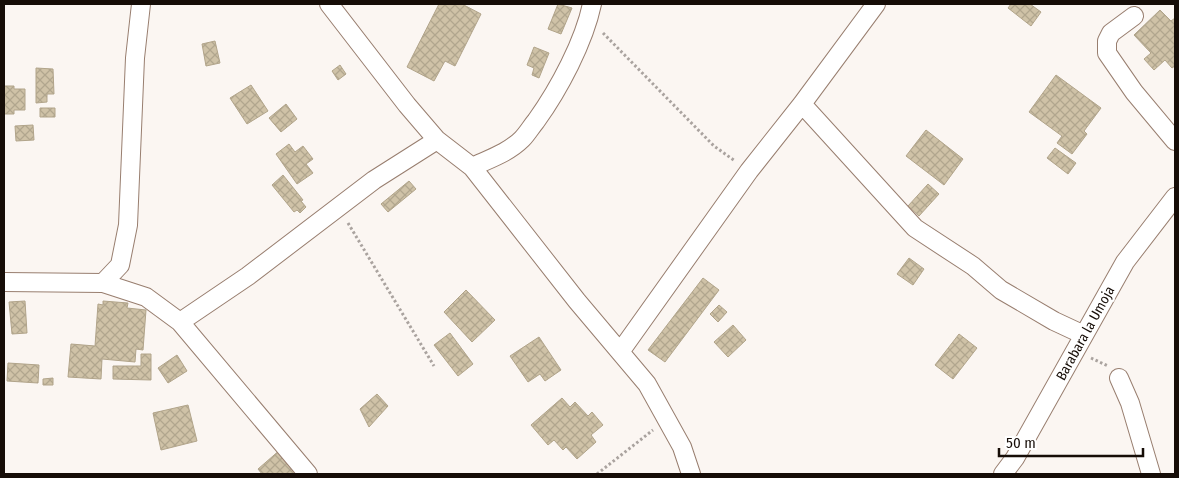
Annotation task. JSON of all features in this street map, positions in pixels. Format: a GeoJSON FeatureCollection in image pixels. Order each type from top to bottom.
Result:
{"type":"FeatureCollection","features":[{"type":"Feature","properties":{"kind":"street"},"geometry":{"type":"LineString","coordinates":[[103,283],[120,265],[128,225],[135,58],[141,4]]}},
{"type":"Feature","properties":{"kind":"street"},"geometry":{"type":"LineString","coordinates":[[329,4],[406,105],[437,140],[472,167],[577,301],[646,384],[668,419],[682,447],[691,474]]}},
{"type":"Feature","properties":{"kind":"street"},"geometry":{"type":"LineString","coordinates":[[620,352],[750,171],[876,4]]}},
{"type":"Feature","properties":{"kind":"street"},"geometry":{"type":"LineString","coordinates":[[472,167],[505,153],[522,139],[564,76],[590,11]]}},
{"type":"Feature","properties":{"kind":"street"},"geometry":{"type":"LineString","coordinates":[[1134,16],[1111,33],[1107,41],[1107,53],[1134,92],[1175,141]]}},
{"type":"Feature","properties":{"kind":"street"},"geometry":{"type":"LineString","coordinates":[[802,104],[915,228],[973,266],[1000,290],[1054,321],[1084,335]]}},
{"type":"Feature","properties":{"kind":"street"},"geometry":{"type":"LineString","coordinates":[[180,322],[248,276],[374,180],[437,140]]}},
{"type":"Feature","properties":{"kind":"street","name":"Barabara la Umoja"},"geometry":{"type":"LineString","coordinates":[[1003,474],[1015,458],[1125,262],[1175,197]]}},
{"type":"Feature","properties":{"kind":"street"},"geometry":{"type":"LineString","coordinates":[[4,282],[103,283],[146,297],[180,322],[308,474]]}},
{"type":"Feature","properties":{"kind":"street"},"geometry":{"type":"LineString","coordinates":[[1119,378],[1130,403],[1151,474]]}},
{"type":"Feature","properties":{"kind":"path"},"geometry":{"type":"LineString","coordinates":[[590,11],[714,146],[750,171]]}},
{"type":"Feature","properties":{"kind":"path"},"geometry":{"type":"LineString","coordinates":[[338,207],[434,366]]}},
{"type":"Feature","properties":{"kind":"path"},"geometry":{"type":"LineString","coordinates":[[1074,352],[1110,367],[1119,378]]}},
{"type":"Feature","properties":{"kind":"path"},"geometry":{"type":"LineString","coordinates":[[597,474],[668,419]]}},
{"type":"Feature","properties":{"kind":"building"},"geometry":{"type":"Polygon","coordinates":[[[439,4],[462,4],[481,14],[455,66],[445,61],[434,81],[407,67],[439,4]]]}},
{"type":"Feature","properties":{"kind":"building"},"geometry":{"type":"Polygon","coordinates":[[[558,4],[572,8],[561,34],[548,29],[558,4]]]}},
{"type":"Feature","properties":{"kind":"building"},"geometry":{"type":"Polygon","coordinates":[[[1011,4],[1030,4],[1041,12],[1031,26],[1008,8],[1011,4]]]}},
{"type":"Feature","properties":{"kind":"building"},"geometry":{"type":"Polygon","coordinates":[[[1160,10],[1171,21],[1175,18],[1175,66],[1172,68],[1165,60],[1154,70],[1144,59],[1151,53],[1134,35],[1160,10]]]}},
{"type":"Feature","properties":{"kind":"building"},"geometry":{"type":"Polygon","coordinates":[[[215,41],[220,63],[206,66],[202,44],[215,41]]]}},
{"type":"Feature","properties":{"kind":"building"},"geometry":{"type":"Polygon","coordinates":[[[534,47],[549,53],[539,78],[532,75],[534,68],[527,65],[534,47]]]}},
{"type":"Feature","properties":{"kind":"building"},"geometry":{"type":"Polygon","coordinates":[[[340,65],[346,74],[338,80],[332,71],[340,65]]]}},
{"type":"Feature","properties":{"kind":"building"},"geometry":{"type":"Polygon","coordinates":[[[36,68],[53,69],[54,94],[47,94],[47,102],[36,103],[36,68]]]}},
{"type":"Feature","properties":{"kind":"building"},"geometry":{"type":"Polygon","coordinates":[[[1056,75],[1101,108],[1084,131],[1087,134],[1072,154],[1057,143],[1062,136],[1029,112],[1056,75]]]}},
{"type":"Feature","properties":{"kind":"building"},"geometry":{"type":"Polygon","coordinates":[[[251,85],[268,111],[247,124],[230,98],[251,85]]]}},
{"type":"Feature","properties":{"kind":"building"},"geometry":{"type":"Polygon","coordinates":[[[4,86],[14,86],[14,89],[25,89],[25,110],[14,110],[14,114],[4,114],[4,86]]]}},
{"type":"Feature","properties":{"kind":"building"},"geometry":{"type":"Polygon","coordinates":[[[286,104],[297,119],[281,132],[269,118],[286,104]]]}},
{"type":"Feature","properties":{"kind":"building"},"geometry":{"type":"Polygon","coordinates":[[[40,108],[55,108],[55,117],[40,117],[40,108]]]}},
{"type":"Feature","properties":{"kind":"building"},"geometry":{"type":"Polygon","coordinates":[[[33,125],[34,140],[16,141],[15,126],[33,125]]]}},
{"type":"Feature","properties":{"kind":"building"},"geometry":{"type":"Polygon","coordinates":[[[926,130],[963,159],[944,185],[906,156],[926,130]]]}},
{"type":"Feature","properties":{"kind":"building"},"geometry":{"type":"Polygon","coordinates":[[[289,144],[295,152],[303,146],[313,159],[306,164],[313,173],[297,184],[276,154],[289,144]]]}},
{"type":"Feature","properties":{"kind":"building"},"geometry":{"type":"Polygon","coordinates":[[[1055,148],[1076,163],[1068,174],[1047,158],[1055,148]]]}},
{"type":"Feature","properties":{"kind":"building"},"geometry":{"type":"Polygon","coordinates":[[[283,175],[303,200],[301,201],[306,207],[300,213],[297,210],[294,212],[272,185],[283,175]]]}},
{"type":"Feature","properties":{"kind":"building"},"geometry":{"type":"Polygon","coordinates":[[[409,181],[416,189],[388,212],[381,204],[409,181]]]}},
{"type":"Feature","properties":{"kind":"building"},"geometry":{"type":"Polygon","coordinates":[[[928,184],[939,194],[919,216],[908,206],[928,184]]]}},
{"type":"Feature","properties":{"kind":"building"},"geometry":{"type":"Polygon","coordinates":[[[909,258],[924,269],[913,285],[897,274],[909,258]]]}},
{"type":"Feature","properties":{"kind":"building"},"geometry":{"type":"Polygon","coordinates":[[[703,278],[719,290],[665,362],[648,350],[703,278]]]}},
{"type":"Feature","properties":{"kind":"building"},"geometry":{"type":"Polygon","coordinates":[[[466,290],[495,320],[472,342],[444,312],[466,290]]]}},
{"type":"Feature","properties":{"kind":"building"},"geometry":{"type":"Polygon","coordinates":[[[25,301],[27,333],[12,334],[9,302],[25,301]]]}},
{"type":"Feature","properties":{"kind":"building"},"geometry":{"type":"Polygon","coordinates":[[[103,301],[128,303],[127,308],[146,310],[143,350],[136,349],[135,362],[102,359],[101,379],[68,377],[71,344],[95,346],[98,304],[103,305],[103,301]]]}},
{"type":"Feature","properties":{"kind":"building"},"geometry":{"type":"Polygon","coordinates":[[[719,305],[727,312],[718,322],[710,314],[719,305]]]}},
{"type":"Feature","properties":{"kind":"building"},"geometry":{"type":"Polygon","coordinates":[[[733,325],[746,340],[728,357],[714,342],[733,325]]]}},
{"type":"Feature","properties":{"kind":"building"},"geometry":{"type":"Polygon","coordinates":[[[450,333],[473,364],[458,376],[434,345],[450,333]]]}},
{"type":"Feature","properties":{"kind":"building"},"geometry":{"type":"Polygon","coordinates":[[[959,334],[977,348],[953,379],[935,365],[959,334]]]}},
{"type":"Feature","properties":{"kind":"building"},"geometry":{"type":"Polygon","coordinates":[[[539,337],[561,370],[545,381],[540,374],[528,382],[510,356],[539,337]]]}},
{"type":"Feature","properties":{"kind":"building"},"geometry":{"type":"Polygon","coordinates":[[[141,354],[151,354],[151,380],[113,379],[113,366],[141,366],[141,354]]]}},
{"type":"Feature","properties":{"kind":"building"},"geometry":{"type":"Polygon","coordinates":[[[177,355],[187,371],[168,383],[158,368],[177,355]]]}},
{"type":"Feature","properties":{"kind":"building"},"geometry":{"type":"Polygon","coordinates":[[[8,363],[39,365],[38,383],[7,381],[8,363]]]}},
{"type":"Feature","properties":{"kind":"building"},"geometry":{"type":"Polygon","coordinates":[[[53,378],[53,385],[43,385],[43,379],[53,378]]]}},
{"type":"Feature","properties":{"kind":"building"},"geometry":{"type":"Polygon","coordinates":[[[377,394],[388,406],[369,427],[360,409],[377,394]]]}},
{"type":"Feature","properties":{"kind":"building"},"geometry":{"type":"Polygon","coordinates":[[[562,398],[570,407],[575,402],[588,416],[592,412],[603,425],[591,435],[596,442],[577,459],[566,447],[563,450],[554,440],[548,445],[531,425],[562,398]]]}},
{"type":"Feature","properties":{"kind":"building"},"geometry":{"type":"Polygon","coordinates":[[[188,405],[197,441],[161,450],[153,413],[188,405]]]}},
{"type":"Feature","properties":{"kind":"building"},"geometry":{"type":"Polygon","coordinates":[[[281,449],[301,474],[262,474],[258,469],[281,449]]]}}]}
